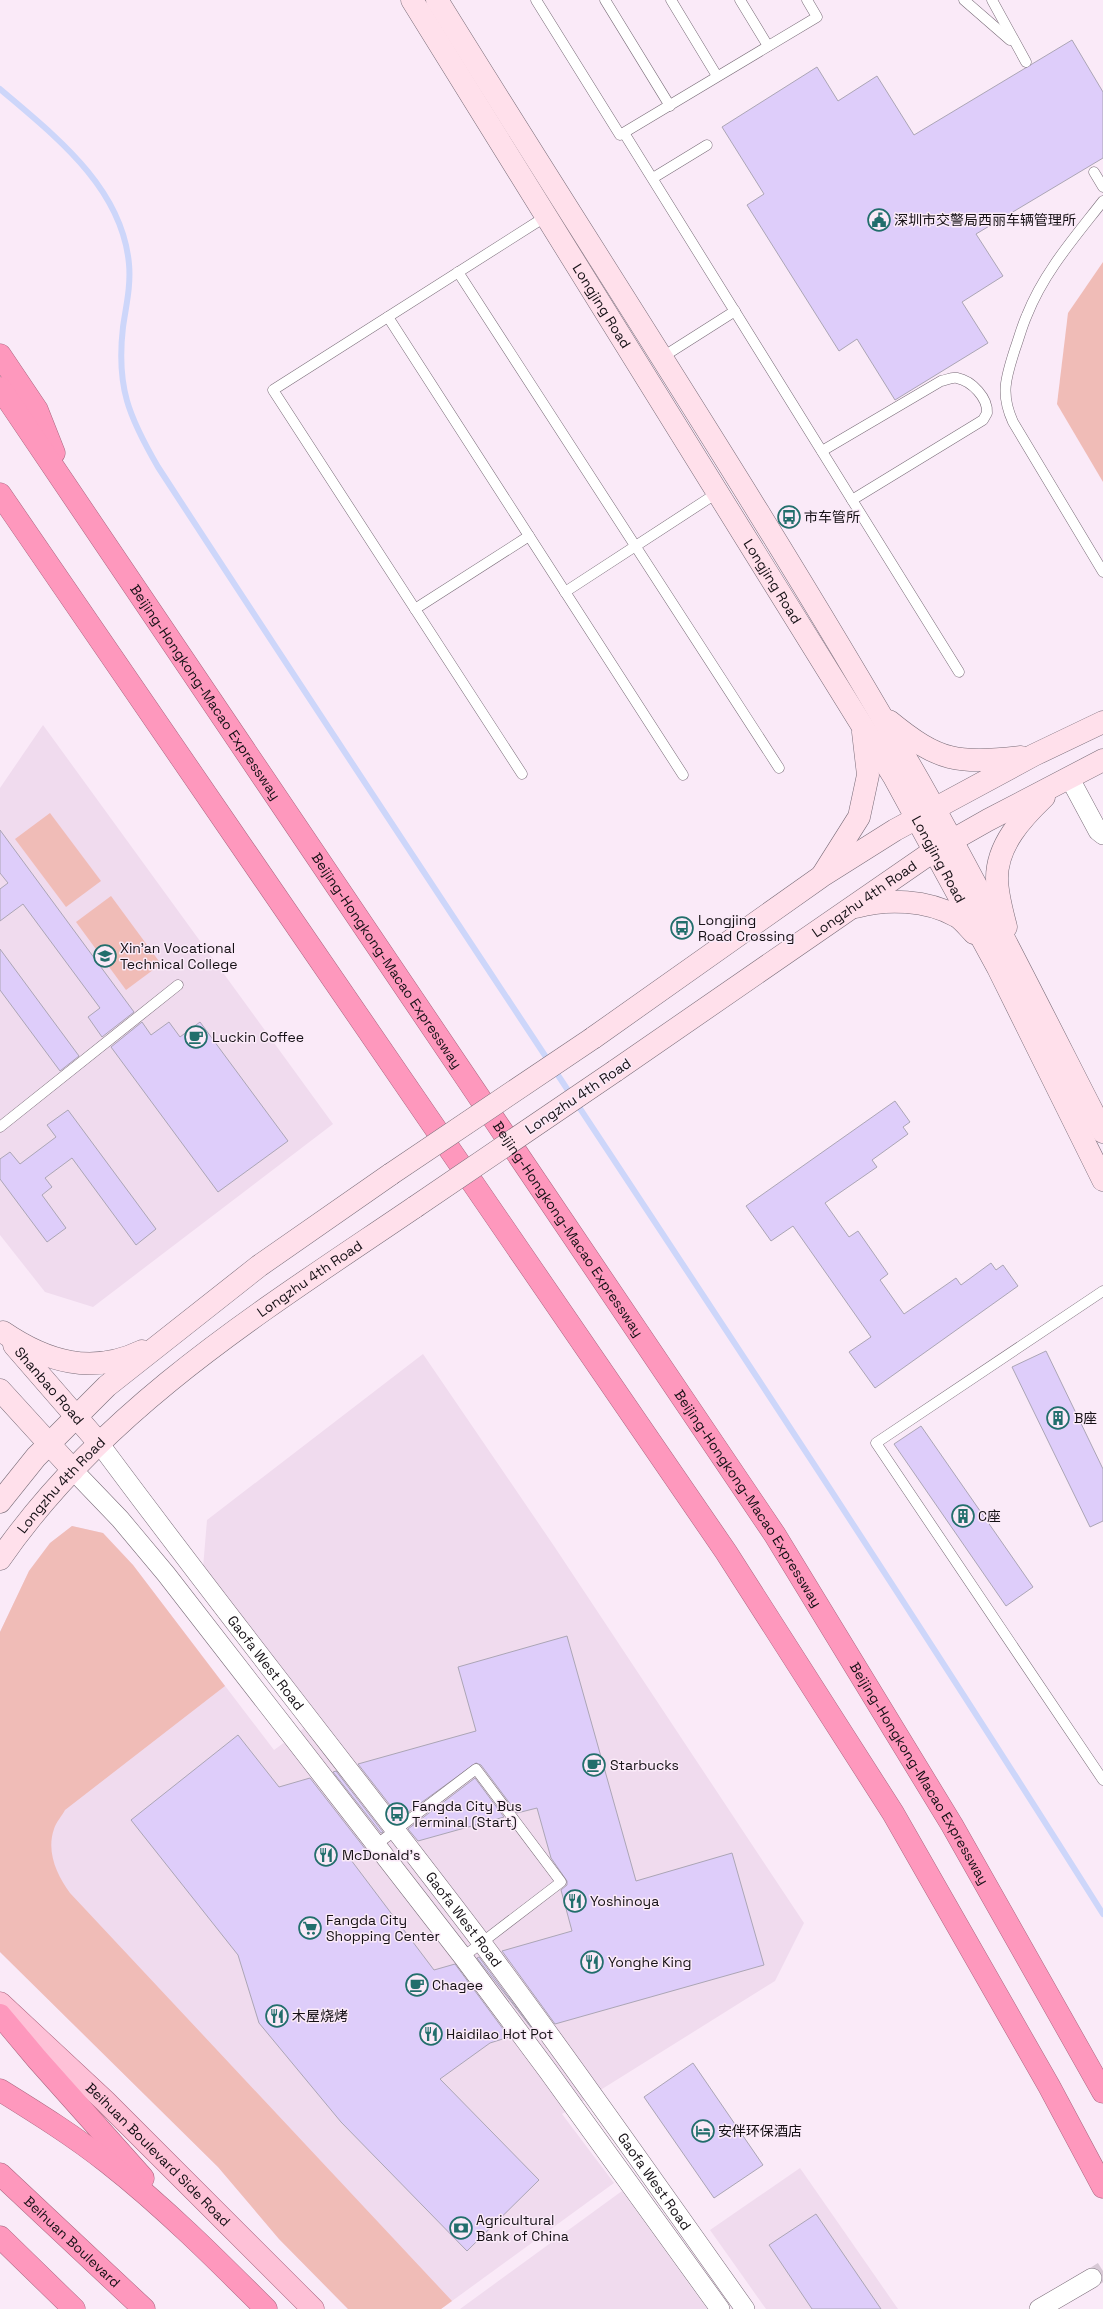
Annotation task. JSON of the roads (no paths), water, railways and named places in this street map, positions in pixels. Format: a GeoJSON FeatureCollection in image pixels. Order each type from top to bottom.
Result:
{"type":"FeatureCollection","features":[{"type":"Feature","properties":{"kind":"highway"},"geometry":{"type":"LineString","coordinates":[[0,355],[38,410],[69,490]]}},
{"type":"Feature","properties":{"kind":"highway","name":"Beijing-Hongkong-Macao Expressway"},"geometry":{"type":"LineString","coordinates":[[0,388],[775,1535],[952,1825],[1103,2092]]}},
{"type":"Feature","properties":{"kind":"highway"},"geometry":{"type":"LineString","coordinates":[[0,494],[726,1552],[893,1813],[1049,2086],[1103,2187]]}},
{"type":"Feature","properties":{"kind":"highway"},"geometry":{"type":"LineString","coordinates":[[0,2015],[36,2059],[210,2253],[266,2309]]}},
{"type":"Feature","properties":{"kind":"highway"},"geometry":{"type":"LineString","coordinates":[[0,2090],[64,2131],[109,2163],[210,2253]]}},
{"type":"Feature","properties":{"kind":"highway","name":"Beihuan Boulevard"},"geometry":{"type":"LineString","coordinates":[[0,2174],[144,2309]]}},
{"type":"Feature","properties":{"kind":"highway"},"geometry":{"type":"LineString","coordinates":[[0,2237],[74,2309]]}},
{"type":"Feature","properties":{"kind":"main road","name":"Longjing Road"},"geometry":{"type":"LineString","coordinates":[[412,0],[717,493],[871,719]]}},
{"type":"Feature","properties":{"kind":"main road","name":"Longjing Road"},"geometry":{"type":"LineString","coordinates":[[437,0],[726,460],[943,845],[1005,961],[1103,1132]]}},
{"type":"Feature","properties":{"kind":"main road"},"geometry":{"type":"LineString","coordinates":[[822,876],[859,817],[868,775],[871,719],[927,749],[945,756],[975,760],[1034,755]]}},
{"type":"Feature","properties":{"kind":"main road"},"geometry":{"type":"LineString","coordinates":[[0,1502],[22,1473],[107,1386],[260,1266],[391,1174],[593,1038],[822,876],[925,813],[1034,755],[1103,722]]}},
{"type":"Feature","properties":{"kind":"main road","name":"Longzhu 4th Road"},"geometry":{"type":"LineString","coordinates":[[0,1559],[46,1499],[99,1443],[172,1378],[236,1329],[615,1071],[943,845],[1103,760]]}},
{"type":"Feature","properties":{"kind":"main road"},"geometry":{"type":"LineString","coordinates":[[1005,961],[997,877],[1002,854],[1018,825],[1028,812],[1069,777]]}},
{"type":"Feature","properties":{"kind":"main road"},"geometry":{"type":"LineString","coordinates":[[837,917],[856,907],[878,903],[903,902],[928,906],[957,916],[1005,961]]}},
{"type":"Feature","properties":{"kind":"main road","name":"Longjing Road"},"geometry":{"type":"LineString","coordinates":[[1005,961],[1103,1180]]}},
{"type":"Feature","properties":{"kind":"main road"},"geometry":{"type":"LineString","coordinates":[[2,1330],[24,1347],[50,1358],[79,1364],[104,1364],[129,1358],[168,1338]]}},
{"type":"Feature","properties":{"kind":"main road","name":"Shanbao Road"},"geometry":{"type":"LineString","coordinates":[[2,1330],[99,1443]]}},
{"type":"Feature","properties":{"kind":"main road"},"geometry":{"type":"LineString","coordinates":[[0,1390],[73,1470]]}},
{"type":"Feature","properties":{"kind":"main road","name":"Beihuan Boulevard Side Road"},"geometry":{"type":"LineString","coordinates":[[0,2003],[106,2101],[313,2309]]}},
{"type":"Feature","properties":{"kind":"street"},"geometry":{"type":"LineString","coordinates":[[1069,777],[1098,831],[1103,835]]}},
{"type":"Feature","properties":{"kind":"street","name":"Gaofa West Road"},"geometry":{"type":"LineString","coordinates":[[99,1443],[201,1580],[481,1943],[562,2051],[745,2309]]}},
{"type":"Feature","properties":{"kind":"street","name":"Gaofa West Road"},"geometry":{"type":"LineString","coordinates":[[73,1470],[120,1520],[166,1574],[376,1844],[548,2071],[720,2309]]}},
{"type":"Feature","properties":{"kind":"street"},"geometry":{"type":"LineString","coordinates":[[1039,2309],[1092,2278]]}},
{"type":"Feature","properties":{"kind":"lane"},"geometry":{"type":"LineString","coordinates":[[536,0],[620,135],[817,17],[807,0]]}},
{"type":"Feature","properties":{"kind":"lane"},"geometry":{"type":"LineString","coordinates":[[605,0],[670,106]]}},
{"type":"Feature","properties":{"kind":"lane"},"geometry":{"type":"LineString","coordinates":[[671,0],[717,76]]}},
{"type":"Feature","properties":{"kind":"lane"},"geometry":{"type":"LineString","coordinates":[[740,0],[768,46]]}},
{"type":"Feature","properties":{"kind":"lane"},"geometry":{"type":"LineString","coordinates":[[964,0],[1014,43]]}},
{"type":"Feature","properties":{"kind":"lane"},"geometry":{"type":"LineString","coordinates":[[992,0],[1014,43],[1026,62]]}},
{"type":"Feature","properties":{"kind":"lane"},"geometry":{"type":"LineString","coordinates":[[624,133],[959,672]]}},
{"type":"Feature","properties":{"kind":"lane"},"geometry":{"type":"LineString","coordinates":[[652,178],[707,145]]}},
{"type":"Feature","properties":{"kind":"lane"},"geometry":{"type":"LineString","coordinates":[[1094,172],[1103,187]]}},
{"type":"Feature","properties":{"kind":"lane"},"geometry":{"type":"LineString","coordinates":[[1103,201],[1060,256],[1044,281],[1027,314],[1006,381],[1005,403],[1013,422],[1103,572]]}},
{"type":"Feature","properties":{"kind":"lane"},"geometry":{"type":"LineString","coordinates":[[522,774],[274,390],[545,217]]}},
{"type":"Feature","properties":{"kind":"lane"},"geometry":{"type":"LineString","coordinates":[[458,272],[779,768]]}},
{"type":"Feature","properties":{"kind":"lane"},"geometry":{"type":"LineString","coordinates":[[661,358],[735,311]]}},
{"type":"Feature","properties":{"kind":"lane"},"geometry":{"type":"LineString","coordinates":[[388,317],[683,775]]}},
{"type":"Feature","properties":{"kind":"lane"},"geometry":{"type":"LineString","coordinates":[[822,451],[941,381],[955,378],[967,381],[978,392],[987,407],[987,413],[977,424],[852,500]]}},
{"type":"Feature","properties":{"kind":"lane"},"geometry":{"type":"LineString","coordinates":[[987,407],[1005,403]]}},
{"type":"Feature","properties":{"kind":"lane"},"geometry":{"type":"LineString","coordinates":[[565,592],[717,493]]}},
{"type":"Feature","properties":{"kind":"lane"},"geometry":{"type":"LineString","coordinates":[[415,609],[529,536]]}},
{"type":"Feature","properties":{"kind":"lane"},"geometry":{"type":"LineString","coordinates":[[0,1127],[178,985]]}},
{"type":"Feature","properties":{"kind":"lane"},"geometry":{"type":"LineString","coordinates":[[1103,1291],[876,1443],[1103,1780]]}},
{"type":"Feature","properties":{"kind":"lane"},"geometry":{"type":"LineString","coordinates":[[376,1844],[476,1768],[561,1882],[463,1957]]}},
{"type":"Feature","properties":{"kind":"waterway"},"geometry":{"type":"LineString","coordinates":[[0,89],[42,125],[82,165],[100,187],[114,211],[124,236],[129,264],[129,288],[121,348],[123,384],[132,417],[158,467],[870,1550],[1103,1914]]}},
{"type":"Feature","properties":{"kind":"tunnel"},"geometry":{"type":"LineString","coordinates":[[1092,2278],[1103,2271]]}},
{"type":"Feature","properties":{"kind":"place","name":"深圳市交警局西丽车辆管理所"},"geometry":{"type":"Point","coordinates":[879,220]}},
{"type":"Feature","properties":{"kind":"place","name":"市车管所"},"geometry":{"type":"Point","coordinates":[789,517]}},
{"type":"Feature","properties":{"kind":"place","name":"Longjing Road Crossing"},"geometry":{"type":"Point","coordinates":[682,928]}},
{"type":"Feature","properties":{"kind":"place","name":"Xin'an Vocational Technical College"},"geometry":{"type":"Point","coordinates":[105,956]}},
{"type":"Feature","properties":{"kind":"place","name":"Luckin Coffee"},"geometry":{"type":"Point","coordinates":[196,1037]}},
{"type":"Feature","properties":{"kind":"place","name":"B座"},"geometry":{"type":"Point","coordinates":[1058,1418]}},
{"type":"Feature","properties":{"kind":"place","name":"C座"},"geometry":{"type":"Point","coordinates":[963,1516]}},
{"type":"Feature","properties":{"kind":"place","name":"Starbucks"},"geometry":{"type":"Point","coordinates":[594,1765]}},
{"type":"Feature","properties":{"kind":"place","name":"Fangda City Bus Terminal (Start)"},"geometry":{"type":"Point","coordinates":[397,1814]}},
{"type":"Feature","properties":{"kind":"place","name":"McDonald's"},"geometry":{"type":"Point","coordinates":[326,1855]}},
{"type":"Feature","properties":{"kind":"place","name":"Yoshinoya"},"geometry":{"type":"Point","coordinates":[575,1901]}},
{"type":"Feature","properties":{"kind":"place","name":"Fangda City Shopping Center"},"geometry":{"type":"Point","coordinates":[310,1928]}},
{"type":"Feature","properties":{"kind":"place","name":"Yonghe King"},"geometry":{"type":"Point","coordinates":[592,1962]}},
{"type":"Feature","properties":{"kind":"place","name":"Chagee"},"geometry":{"type":"Point","coordinates":[417,1985]}},
{"type":"Feature","properties":{"kind":"place","name":"木屋烧烤"},"geometry":{"type":"Point","coordinates":[277,2016]}},
{"type":"Feature","properties":{"kind":"place","name":"Haidilao Hot Pot"},"geometry":{"type":"Point","coordinates":[431,2034]}},
{"type":"Feature","properties":{"kind":"place","name":"安伴环保酒店"},"geometry":{"type":"Point","coordinates":[703,2131]}},
{"type":"Feature","properties":{"kind":"place","name":"Agricultural Bank of China"},"geometry":{"type":"Point","coordinates":[461,2228]}}]}
